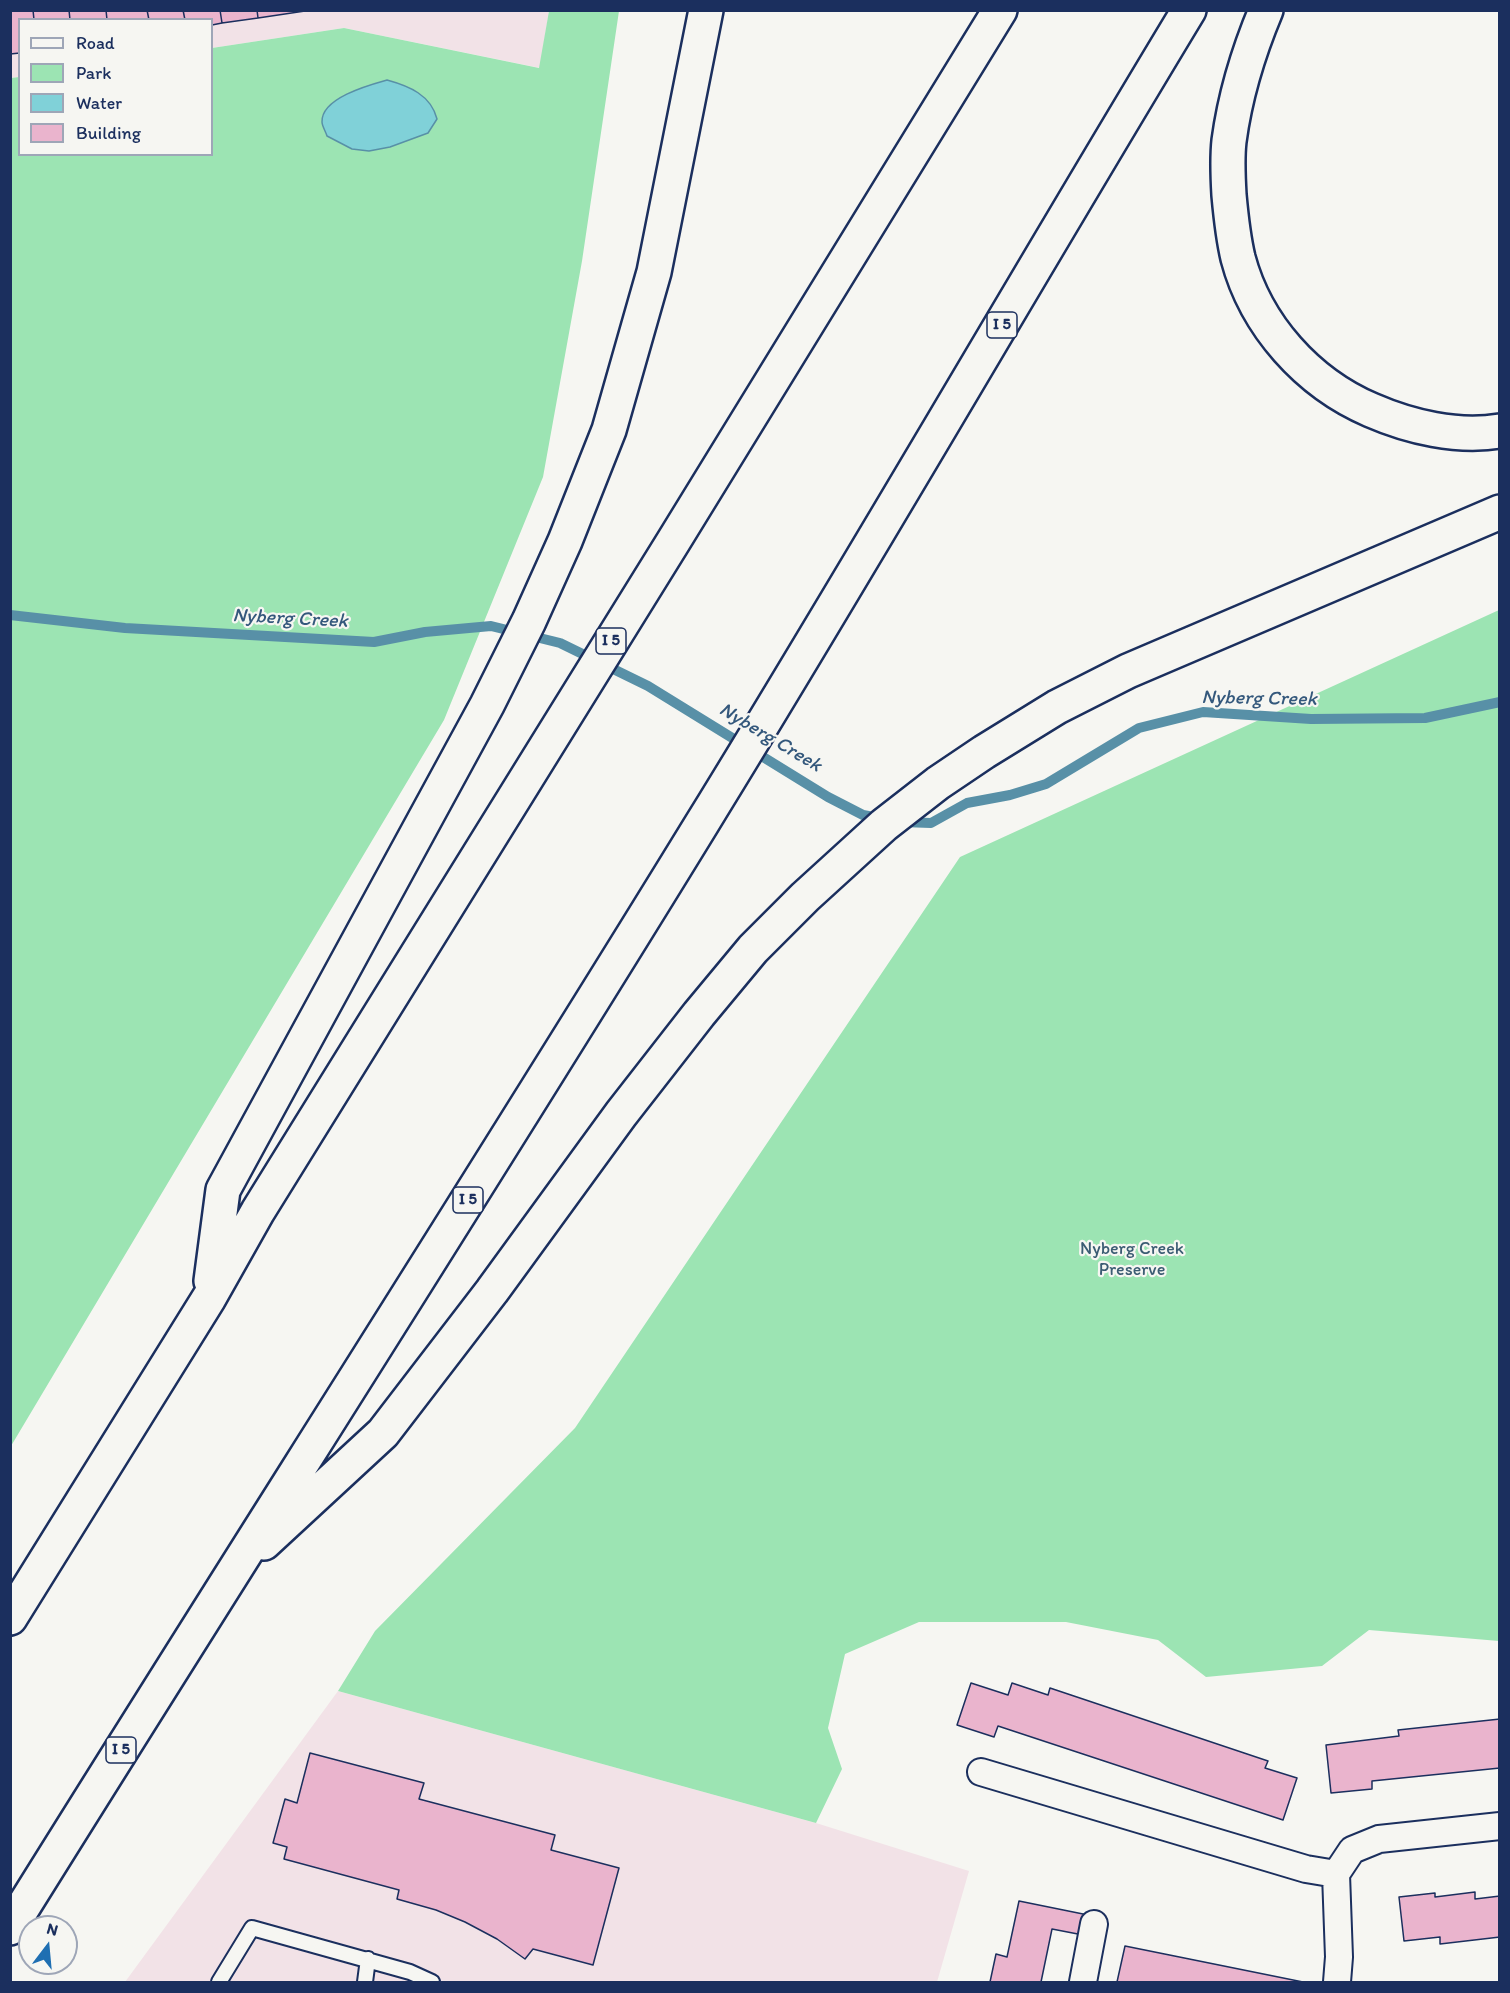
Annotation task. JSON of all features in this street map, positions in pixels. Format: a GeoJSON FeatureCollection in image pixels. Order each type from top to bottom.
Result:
{"type":"FeatureCollection","features":[{"type":"Feature","properties":{"kind":"highway"},"geometry":{"type":"LineString","coordinates":[[209,1298],[223,1190],[487,705],[529,621],[565,541],[609,430],[654,272],[706,10]]}},
{"type":"Feature","properties":{"kind":"highway","name":"I 5"},"geometry":{"type":"LineString","coordinates":[[10,1618],[209,1298],[258,1211],[674,542],[1000,10]]}},
{"type":"Feature","properties":{"kind":"highway","name":"I 5"},"geometry":{"type":"LineString","coordinates":[[10,1928],[701,825],[1189,10]]}},
{"type":"Feature","properties":{"kind":"highway"},"geometry":{"type":"LineString","coordinates":[[1266,10],[1252,43],[1240,84],[1229,142],[1228,176],[1231,226],[1239,260],[1262,315],[1290,353],[1320,380],[1348,400],[1395,421],[1450,432],[1500,432]]}},
{"type":"Feature","properties":{"kind":"highway"},"geometry":{"type":"LineString","coordinates":[[232,1573],[383,1433],[492,1291],[621,1114],[699,1014],[753,949],[839,865],[884,825],[938,783],[1057,707],[1128,671],[1213,633],[1500,512]]}},
{"type":"Feature","properties":{"kind":"street"},"geometry":{"type":"LineString","coordinates":[[981,1772],[1306,1869],[1336,1874]]}},
{"type":"Feature","properties":{"kind":"street"},"geometry":{"type":"LineString","coordinates":[[1337,1983],[1339,1957],[1336,1874],[1352,1850],[1379,1839],[1500,1826]]}},
{"type":"Feature","properties":{"kind":"street"},"geometry":{"type":"LineString","coordinates":[[1083,1983],[1094,1924]]}},
{"type":"Feature","properties":{"kind":"lane"},"geometry":{"type":"LineString","coordinates":[[219,1983],[252,1928],[368,1959],[410,1972],[432,1983]]}},
{"type":"Feature","properties":{"kind":"lane"},"geometry":{"type":"LineString","coordinates":[[365,1983],[368,1959]]}},
{"type":"Feature","properties":{"kind":"shaded area"},"geometry":{"type":"Polygon","coordinates":[[[11,11],[549,11],[540,68],[344,28],[213,48],[213,18],[18,18],[18,77],[11,78],[11,11]]]}},
{"type":"Feature","properties":{"kind":"shaded area"},"geometry":{"type":"Polygon","coordinates":[[[338,1691],[816,1823],[969,1871],[937,1982],[125,1982],[338,1691]]]}},
{"type":"Feature","properties":{"kind":"green space"},"geometry":{"type":"Polygon","coordinates":[[[549,11],[619,11],[582,261],[543,477],[444,720],[11,1446],[11,78],[18,77],[18,156],[213,156],[213,48],[344,28],[539,68],[549,11]]]}},
{"type":"Feature","properties":{"kind":"green space","name":"Nyberg Creek Preserve"},"geometry":{"type":"Polygon","coordinates":[[[1499,610],[1499,1641],[1369,1630],[1322,1666],[1206,1677],[1158,1640],[1066,1622],[919,1622],[845,1654],[828,1728],[842,1769],[816,1823],[338,1691],[375,1631],[575,1428],[960,857],[1499,610]]]}},
{"type":"Feature","properties":{"kind":"water"},"geometry":{"type":"Polygon","coordinates":[[[387,80],[411,89],[430,104],[437,119],[428,133],[390,147],[369,151],[352,149],[327,136],[322,122],[329,106],[347,94],[387,80]]]}},
{"type":"Feature","properties":{"kind":"building"},"geometry":{"type":"Polygon","coordinates":[[[10,10],[33,10],[34,18],[18,18],[18,53],[10,54],[10,10]]]}},
{"type":"Feature","properties":{"kind":"building"},"geometry":{"type":"Polygon","coordinates":[[[33,10],[69,10],[70,18],[34,18],[33,10]]]}},
{"type":"Feature","properties":{"kind":"building"},"geometry":{"type":"Polygon","coordinates":[[[69,10],[106,10],[107,18],[70,18],[69,10]]]}},
{"type":"Feature","properties":{"kind":"building"},"geometry":{"type":"Polygon","coordinates":[[[106,10],[147,10],[149,18],[107,18],[106,10]]]}},
{"type":"Feature","properties":{"kind":"building"},"geometry":{"type":"Polygon","coordinates":[[[147,10],[183,10],[185,18],[149,18],[147,10]]]}},
{"type":"Feature","properties":{"kind":"building"},"geometry":{"type":"Polygon","coordinates":[[[183,10],[220,10],[222,23],[213,25],[213,18],[185,18],[183,10]]]}},
{"type":"Feature","properties":{"kind":"building"},"geometry":{"type":"Polygon","coordinates":[[[220,10],[257,10],[258,18],[222,23],[220,10]]]}},
{"type":"Feature","properties":{"kind":"building"},"geometry":{"type":"Polygon","coordinates":[[[257,10],[305,10],[305,11],[258,18],[257,10]]]}},
{"type":"Feature","properties":{"kind":"building"},"geometry":{"type":"Polygon","coordinates":[[[971,1683],[1008,1695],[1012,1683],[1048,1695],[1050,1688],[1268,1761],[1265,1768],[1297,1778],[1283,1820],[998,1726],[994,1737],[957,1725],[971,1683]]]}},
{"type":"Feature","properties":{"kind":"building"},"geometry":{"type":"Polygon","coordinates":[[[1500,1719],[1500,1768],[1372,1781],[1372,1789],[1331,1793],[1326,1745],[1399,1736],[1398,1730],[1500,1719]]]}},
{"type":"Feature","properties":{"kind":"building"},"geometry":{"type":"Polygon","coordinates":[[[310,1753],[424,1783],[419,1799],[555,1835],[551,1850],[619,1868],[593,1965],[533,1949],[525,1959],[497,1939],[465,1922],[436,1910],[397,1899],[399,1890],[284,1859],[287,1847],[273,1843],[285,1799],[297,1803],[310,1753]]]}},
{"type":"Feature","properties":{"kind":"building"},"geometry":{"type":"Polygon","coordinates":[[[1475,1892],[1475,1899],[1500,1896],[1500,1937],[1440,1944],[1440,1937],[1404,1941],[1399,1897],[1435,1893],[1435,1897],[1475,1892]]]}},
{"type":"Feature","properties":{"kind":"building"},"geometry":{"type":"Polygon","coordinates":[[[1019,1901],[1088,1915],[1083,1935],[1052,1929],[1041,1982],[990,1982],[996,1954],[1007,1957],[1019,1901]]]}},
{"type":"Feature","properties":{"kind":"building"},"geometry":{"type":"Polygon","coordinates":[[[1125,1946],[1303,1982],[1117,1982],[1125,1946]]]}},
{"type":"Feature","properties":{"kind":"waterway","name":"Nyberg Creek"},"geometry":{"type":"LineString","coordinates":[[10,615],[125,628],[374,642],[425,632],[491,626],[560,643],[648,686],[828,797],[863,815],[884,819]]}},
{"type":"Feature","properties":{"kind":"waterway","name":"Nyberg Creek"},"geometry":{"type":"LineString","coordinates":[[902,822],[931,823],[967,803],[1010,795],[1046,784],[1139,728],[1203,712],[1311,719],[1425,718],[1500,702]]}}]}
